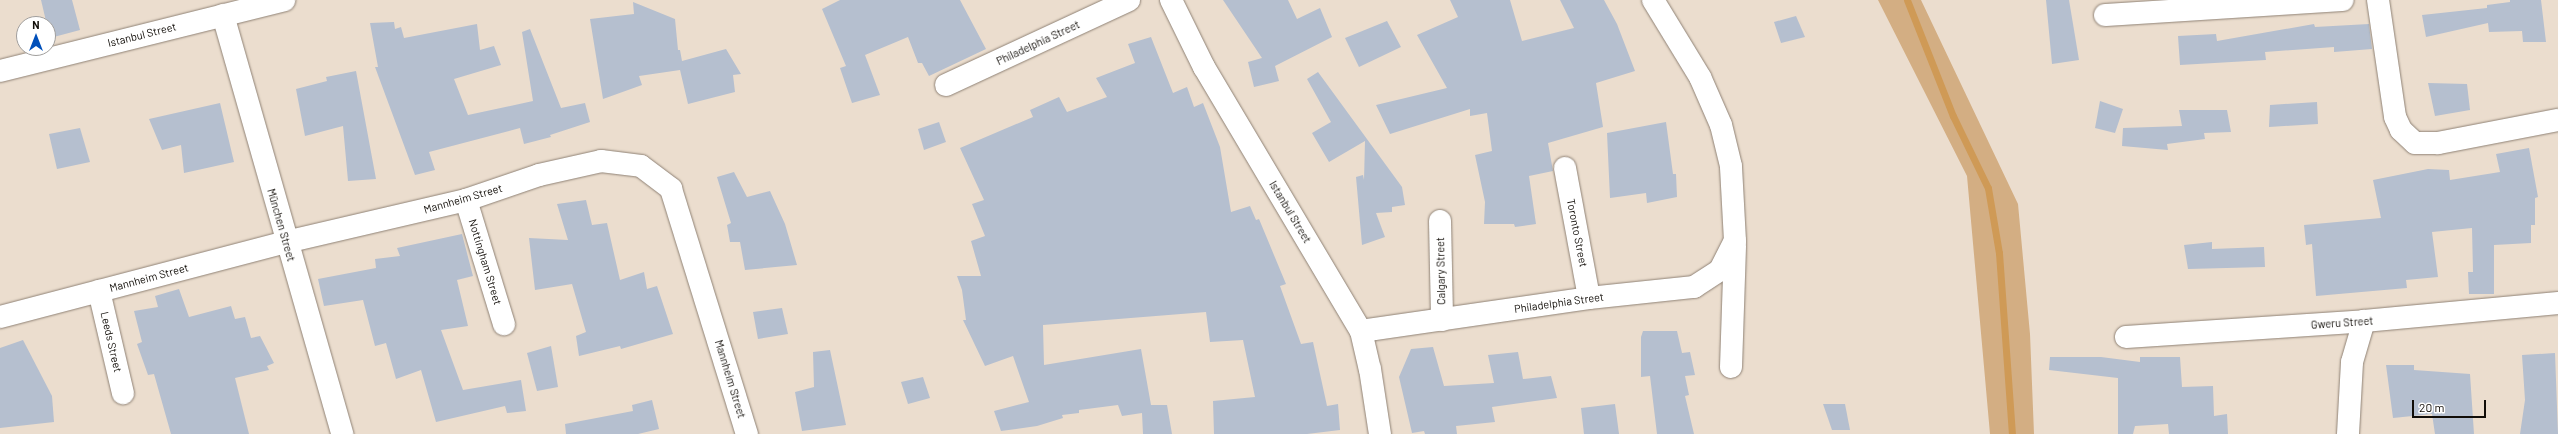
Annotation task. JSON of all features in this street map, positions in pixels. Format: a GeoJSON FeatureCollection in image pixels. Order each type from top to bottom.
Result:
{"type":"FeatureCollection","features":[{"type":"Feature","properties":{"kind":"street","name":"Istanbul Street"},"geometry":{"type":"LineString","coordinates":[[0,71],[284,0]]}},
{"type":"Feature","properties":{"kind":"street","name":"Philadelphia Street"},"geometry":{"type":"LineString","coordinates":[[946,85],[1129,0]]}},
{"type":"Feature","properties":{"kind":"street","name":"Istanbul Street"},"geometry":{"type":"LineString","coordinates":[[1171,0],[1204,67],[1361,331],[1370,369],[1380,434]]}},
{"type":"Feature","properties":{"kind":"street"},"geometry":{"type":"LineString","coordinates":[[1653,0],[1700,77],[1720,125],[1731,166],[1735,241],[1731,367]]}},
{"type":"Feature","properties":{"kind":"street"},"geometry":{"type":"LineString","coordinates":[[2105,15],[2343,0]]}},
{"type":"Feature","properties":{"kind":"street"},"geometry":{"type":"LineString","coordinates":[[2378,0],[2395,117],[2401,130],[2415,143],[2438,144],[2558,120]]}},
{"type":"Feature","properties":{"kind":"street","name":"München Street"},"geometry":{"type":"LineString","coordinates":[[223,15],[286,242],[342,434]]}},
{"type":"Feature","properties":{"kind":"street","name":"Mannheim Street"},"geometry":{"type":"LineString","coordinates":[[0,317],[286,242],[466,200],[539,175],[601,161],[641,166],[671,189],[746,434]]}},
{"type":"Feature","properties":{"kind":"street","name":"Toronto Street"},"geometry":{"type":"LineString","coordinates":[[1565,168],[1589,298]]}},
{"type":"Feature","properties":{"kind":"street","name":"Nottingham Street"},"geometry":{"type":"LineString","coordinates":[[466,200],[504,324]]}},
{"type":"Feature","properties":{"kind":"street","name":"Calgary Street"},"geometry":{"type":"LineString","coordinates":[[1440,221],[1442,320]]}},
{"type":"Feature","properties":{"kind":"street","name":"Philadelphia Street"},"geometry":{"type":"LineString","coordinates":[[1361,331],[1589,298],[1694,287],[1720,270],[1735,241]]}},
{"type":"Feature","properties":{"kind":"street","name":"Leeds Street"},"geometry":{"type":"LineString","coordinates":[[99,291],[123,393]]}},
{"type":"Feature","properties":{"kind":"street","name":"Gweru Street"},"geometry":{"type":"LineString","coordinates":[[2126,337],[2364,321],[2558,302]]}},
{"type":"Feature","properties":{"kind":"street"},"geometry":{"type":"LineString","coordinates":[[2348,434],[2352,362],[2364,321]]}},
{"type":"Feature","properties":{"kind":"shaded area"},"geometry":{"type":"Polygon","coordinates":[[[1878,0],[1921,0],[2018,204],[2030,334],[2034,434],[1990,434],[1967,176],[1878,0]]]}},
{"type":"Feature","properties":{"kind":"building"},"geometry":{"type":"Polygon","coordinates":[[[41,0],[72,0],[80,30],[56,36],[56,16],[45,16],[41,0]]]}},
{"type":"Feature","properties":{"kind":"building"},"geometry":{"type":"Polygon","coordinates":[[[840,0],[960,0],[986,49],[929,76],[922,63],[918,63],[908,37],[865,55],[880,95],[852,103],[840,68],[846,66],[822,9],[840,0]]]}},
{"type":"Feature","properties":{"kind":"building"},"geometry":{"type":"Polygon","coordinates":[[[1223,0],[1288,0],[1297,19],[1320,8],[1332,37],[1275,66],[1279,81],[1254,87],[1248,62],[1262,58],[1223,0]]]}},
{"type":"Feature","properties":{"kind":"building"},"geometry":{"type":"Polygon","coordinates":[[[1450,0],[1510,0],[1522,41],[1574,28],[1560,0],[1604,0],[1617,24],[1635,71],[1596,83],[1603,127],[1548,143],[1553,171],[1529,176],[1536,224],[1515,227],[1514,224],[1484,224],[1485,202],[1475,155],[1492,151],[1487,113],[1470,116],[1470,109],[1390,134],[1376,105],[1447,88],[1417,35],[1458,17],[1450,0]]]}},
{"type":"Feature","properties":{"kind":"building"},"geometry":{"type":"Polygon","coordinates":[[[2046,0],[2069,0],[2079,60],[2052,64],[2046,0]]]}},
{"type":"Feature","properties":{"kind":"building"},"geometry":{"type":"Polygon","coordinates":[[[2510,0],[2541,0],[2546,42],[2523,42],[2522,31],[2489,32],[2488,23],[2426,37],[2422,15],[2487,8],[2487,5],[2510,2],[2510,0]]]}},
{"type":"Feature","properties":{"kind":"building"},"geometry":{"type":"Polygon","coordinates":[[[633,2],[675,19],[678,50],[680,50],[682,61],[726,49],[741,74],[733,75],[735,92],[688,104],[680,70],[639,76],[642,85],[603,99],[590,19],[634,14],[633,2]]]}},
{"type":"Feature","properties":{"kind":"building"},"geometry":{"type":"Polygon","coordinates":[[[1796,16],[1805,37],[1781,43],[1774,22],[1796,16]]]}},
{"type":"Feature","properties":{"kind":"building"},"geometry":{"type":"Polygon","coordinates":[[[1387,21],[1401,47],[1359,67],[1345,38],[1387,21]]]}},
{"type":"Feature","properties":{"kind":"building"},"geometry":{"type":"Polygon","coordinates":[[[394,22],[395,29],[401,27],[404,38],[477,24],[480,50],[494,46],[501,65],[454,79],[468,115],[533,101],[522,32],[530,29],[561,108],[585,103],[590,122],[550,135],[551,137],[524,144],[520,128],[429,152],[435,170],[415,175],[375,67],[378,67],[370,23],[394,22]]]}},
{"type":"Feature","properties":{"kind":"building"},"geometry":{"type":"Polygon","coordinates":[[[2314,24],[2315,27],[2369,24],[2372,49],[2334,52],[2334,47],[2265,52],[2266,60],[2180,65],[2178,36],[2216,34],[2217,41],[2314,24]]]}},
{"type":"Feature","properties":{"kind":"building"},"geometry":{"type":"Polygon","coordinates":[[[1151,37],[1173,93],[1187,87],[1194,107],[1203,103],[1220,147],[1231,212],[1250,206],[1256,220],[1259,219],[1286,284],[1280,286],[1301,344],[1313,342],[1327,406],[1338,404],[1340,430],[1307,434],[1214,434],[1213,401],[1255,397],[1243,340],[1210,342],[1206,312],[1043,325],[1044,365],[1141,349],[1151,405],[1167,405],[1172,434],[1143,434],[1142,413],[1122,416],[1118,405],[1079,410],[1079,413],[1062,415],[1063,418],[1037,426],[1001,431],[994,411],[1029,402],[1013,356],[985,366],[963,320],[966,320],[962,290],[957,276],[981,276],[971,241],[985,236],[972,204],[984,200],[960,148],[1033,117],[1030,110],[1059,97],[1067,112],[1107,97],[1096,78],[1135,63],[1128,44],[1151,37]]]}},
{"type":"Feature","properties":{"kind":"building"},"geometry":{"type":"Polygon","coordinates":[[[356,71],[376,179],[348,181],[343,126],[305,136],[296,89],[327,81],[326,77],[356,71]]]}},
{"type":"Feature","properties":{"kind":"building"},"geometry":{"type":"Polygon","coordinates":[[[1318,72],[1402,187],[1405,205],[1392,207],[1392,212],[1376,213],[1385,237],[1362,245],[1356,177],[1363,175],[1364,180],[1365,141],[1329,162],[1312,133],[1331,122],[1307,79],[1318,72]]]}},
{"type":"Feature","properties":{"kind":"building"},"geometry":{"type":"Polygon","coordinates":[[[2428,83],[2467,84],[2470,110],[2435,116],[2428,83]]]}},
{"type":"Feature","properties":{"kind":"building"},"geometry":{"type":"Polygon","coordinates":[[[2100,101],[2123,109],[2115,133],[2095,128],[2100,101]]]}},
{"type":"Feature","properties":{"kind":"building"},"geometry":{"type":"Polygon","coordinates":[[[2317,102],[2318,124],[2269,127],[2270,105],[2317,102]]]}},
{"type":"Feature","properties":{"kind":"building"},"geometry":{"type":"Polygon","coordinates":[[[220,103],[234,162],[184,173],[181,145],[162,150],[149,119],[220,103]]]}},
{"type":"Feature","properties":{"kind":"building"},"geometry":{"type":"Polygon","coordinates":[[[2179,110],[2227,110],[2231,132],[2204,133],[2205,139],[2167,144],[2168,150],[2122,146],[2123,128],[2182,126],[2179,110]]]}},
{"type":"Feature","properties":{"kind":"building"},"geometry":{"type":"Polygon","coordinates":[[[939,122],[946,142],[924,150],[918,129],[939,122]]]}},
{"type":"Feature","properties":{"kind":"building"},"geometry":{"type":"Polygon","coordinates":[[[1666,122],[1673,174],[1676,174],[1677,197],[1647,203],[1646,193],[1610,198],[1607,133],[1666,122]]]}},
{"type":"Feature","properties":{"kind":"building"},"geometry":{"type":"Polygon","coordinates":[[[80,128],[90,162],[57,169],[49,134],[80,128]]]}},
{"type":"Feature","properties":{"kind":"building"},"geometry":{"type":"Polygon","coordinates":[[[2529,148],[2538,197],[2535,198],[2535,225],[2531,225],[2531,243],[2494,245],[2494,294],[2469,294],[2468,272],[2473,272],[2472,228],[2432,232],[2438,277],[2406,280],[2407,288],[2316,296],[2312,244],[2306,245],[2304,225],[2381,218],[2373,180],[2428,169],[2449,170],[2450,180],[2500,172],[2496,154],[2529,148]]]}},
{"type":"Feature","properties":{"kind":"building"},"geometry":{"type":"Polygon","coordinates":[[[734,172],[747,197],[770,191],[785,224],[797,265],[745,270],[740,242],[730,242],[727,225],[731,223],[717,177],[734,172]]]}},
{"type":"Feature","properties":{"kind":"building"},"geometry":{"type":"Polygon","coordinates":[[[586,200],[592,225],[607,223],[620,280],[644,272],[647,289],[657,286],[673,334],[621,349],[620,346],[579,356],[576,336],[586,332],[572,284],[535,290],[529,238],[568,240],[557,204],[586,200]]]}},
{"type":"Feature","properties":{"kind":"building"},"geometry":{"type":"Polygon","coordinates":[[[462,234],[473,276],[457,280],[468,326],[441,330],[463,390],[521,380],[526,411],[507,413],[505,406],[436,422],[421,370],[396,379],[386,343],[375,346],[363,300],[324,306],[318,279],[376,268],[375,259],[400,256],[397,248],[462,234]]]}},
{"type":"Feature","properties":{"kind":"building"},"geometry":{"type":"Polygon","coordinates":[[[2212,242],[2212,249],[2264,247],[2265,267],[2188,269],[2184,245],[2212,242]]]}},
{"type":"Feature","properties":{"kind":"building"},"geometry":{"type":"Polygon","coordinates":[[[179,289],[189,317],[231,306],[235,319],[245,317],[251,338],[260,336],[274,363],[267,366],[269,370],[235,378],[249,434],[171,434],[154,374],[148,375],[137,344],[142,342],[134,311],[158,307],[155,296],[179,289]]]}},
{"type":"Feature","properties":{"kind":"building"},"geometry":{"type":"Polygon","coordinates":[[[782,308],[788,334],[758,339],[753,312],[782,308]]]}},
{"type":"Feature","properties":{"kind":"building"},"geometry":{"type":"Polygon","coordinates":[[[1643,331],[1677,331],[1682,353],[1690,352],[1695,375],[1685,376],[1689,395],[1685,396],[1694,434],[1657,434],[1650,376],[1641,377],[1641,337],[1643,331]]]}},
{"type":"Feature","properties":{"kind":"building"},"geometry":{"type":"Polygon","coordinates":[[[23,340],[52,396],[54,422],[0,428],[0,348],[23,340]]]}},
{"type":"Feature","properties":{"kind":"building"},"geometry":{"type":"Polygon","coordinates":[[[551,346],[558,387],[537,391],[527,353],[551,346]]]}},
{"type":"Feature","properties":{"kind":"building"},"geometry":{"type":"Polygon","coordinates":[[[1433,347],[1444,386],[1494,383],[1488,355],[1518,352],[1523,379],[1551,376],[1557,398],[1492,407],[1495,422],[1456,426],[1457,434],[1425,434],[1424,431],[1412,433],[1399,377],[1411,349],[1433,347]]]}},
{"type":"Feature","properties":{"kind":"building"},"geometry":{"type":"Polygon","coordinates":[[[830,350],[846,425],[802,431],[795,392],[814,387],[813,352],[830,350]]]}},
{"type":"Feature","properties":{"kind":"building"},"geometry":{"type":"Polygon","coordinates":[[[2555,353],[2558,434],[2520,434],[2525,400],[2522,355],[2555,353]]]}},
{"type":"Feature","properties":{"kind":"building"},"geometry":{"type":"Polygon","coordinates":[[[2050,357],[2101,357],[2140,362],[2140,357],[2180,357],[2182,387],[2213,386],[2214,416],[2227,414],[2228,434],[2169,434],[2168,424],[2135,426],[2133,434],[2118,434],[2118,378],[2049,370],[2050,357]]]}},
{"type":"Feature","properties":{"kind":"building"},"geometry":{"type":"Polygon","coordinates":[[[2386,365],[2414,365],[2414,370],[2470,374],[2474,434],[2435,434],[2432,414],[2393,418],[2386,365]]]}},
{"type":"Feature","properties":{"kind":"building"},"geometry":{"type":"Polygon","coordinates":[[[923,377],[930,398],[908,404],[901,382],[923,377]]]}},
{"type":"Feature","properties":{"kind":"building"},"geometry":{"type":"Polygon","coordinates":[[[652,400],[659,429],[638,434],[566,434],[565,424],[633,411],[632,405],[652,400]]]}},
{"type":"Feature","properties":{"kind":"building"},"geometry":{"type":"Polygon","coordinates":[[[1615,404],[1619,434],[1584,434],[1581,408],[1615,404]]]}},
{"type":"Feature","properties":{"kind":"building"},"geometry":{"type":"Polygon","coordinates":[[[1823,404],[1845,404],[1850,430],[1832,430],[1823,404]]]}},
{"type":"Feature","properties":{"kind":"waterway"},"geometry":{"type":"LineString","coordinates":[[1907,0],[1953,116],[1988,188],[1999,253],[2012,434]]}}]}
